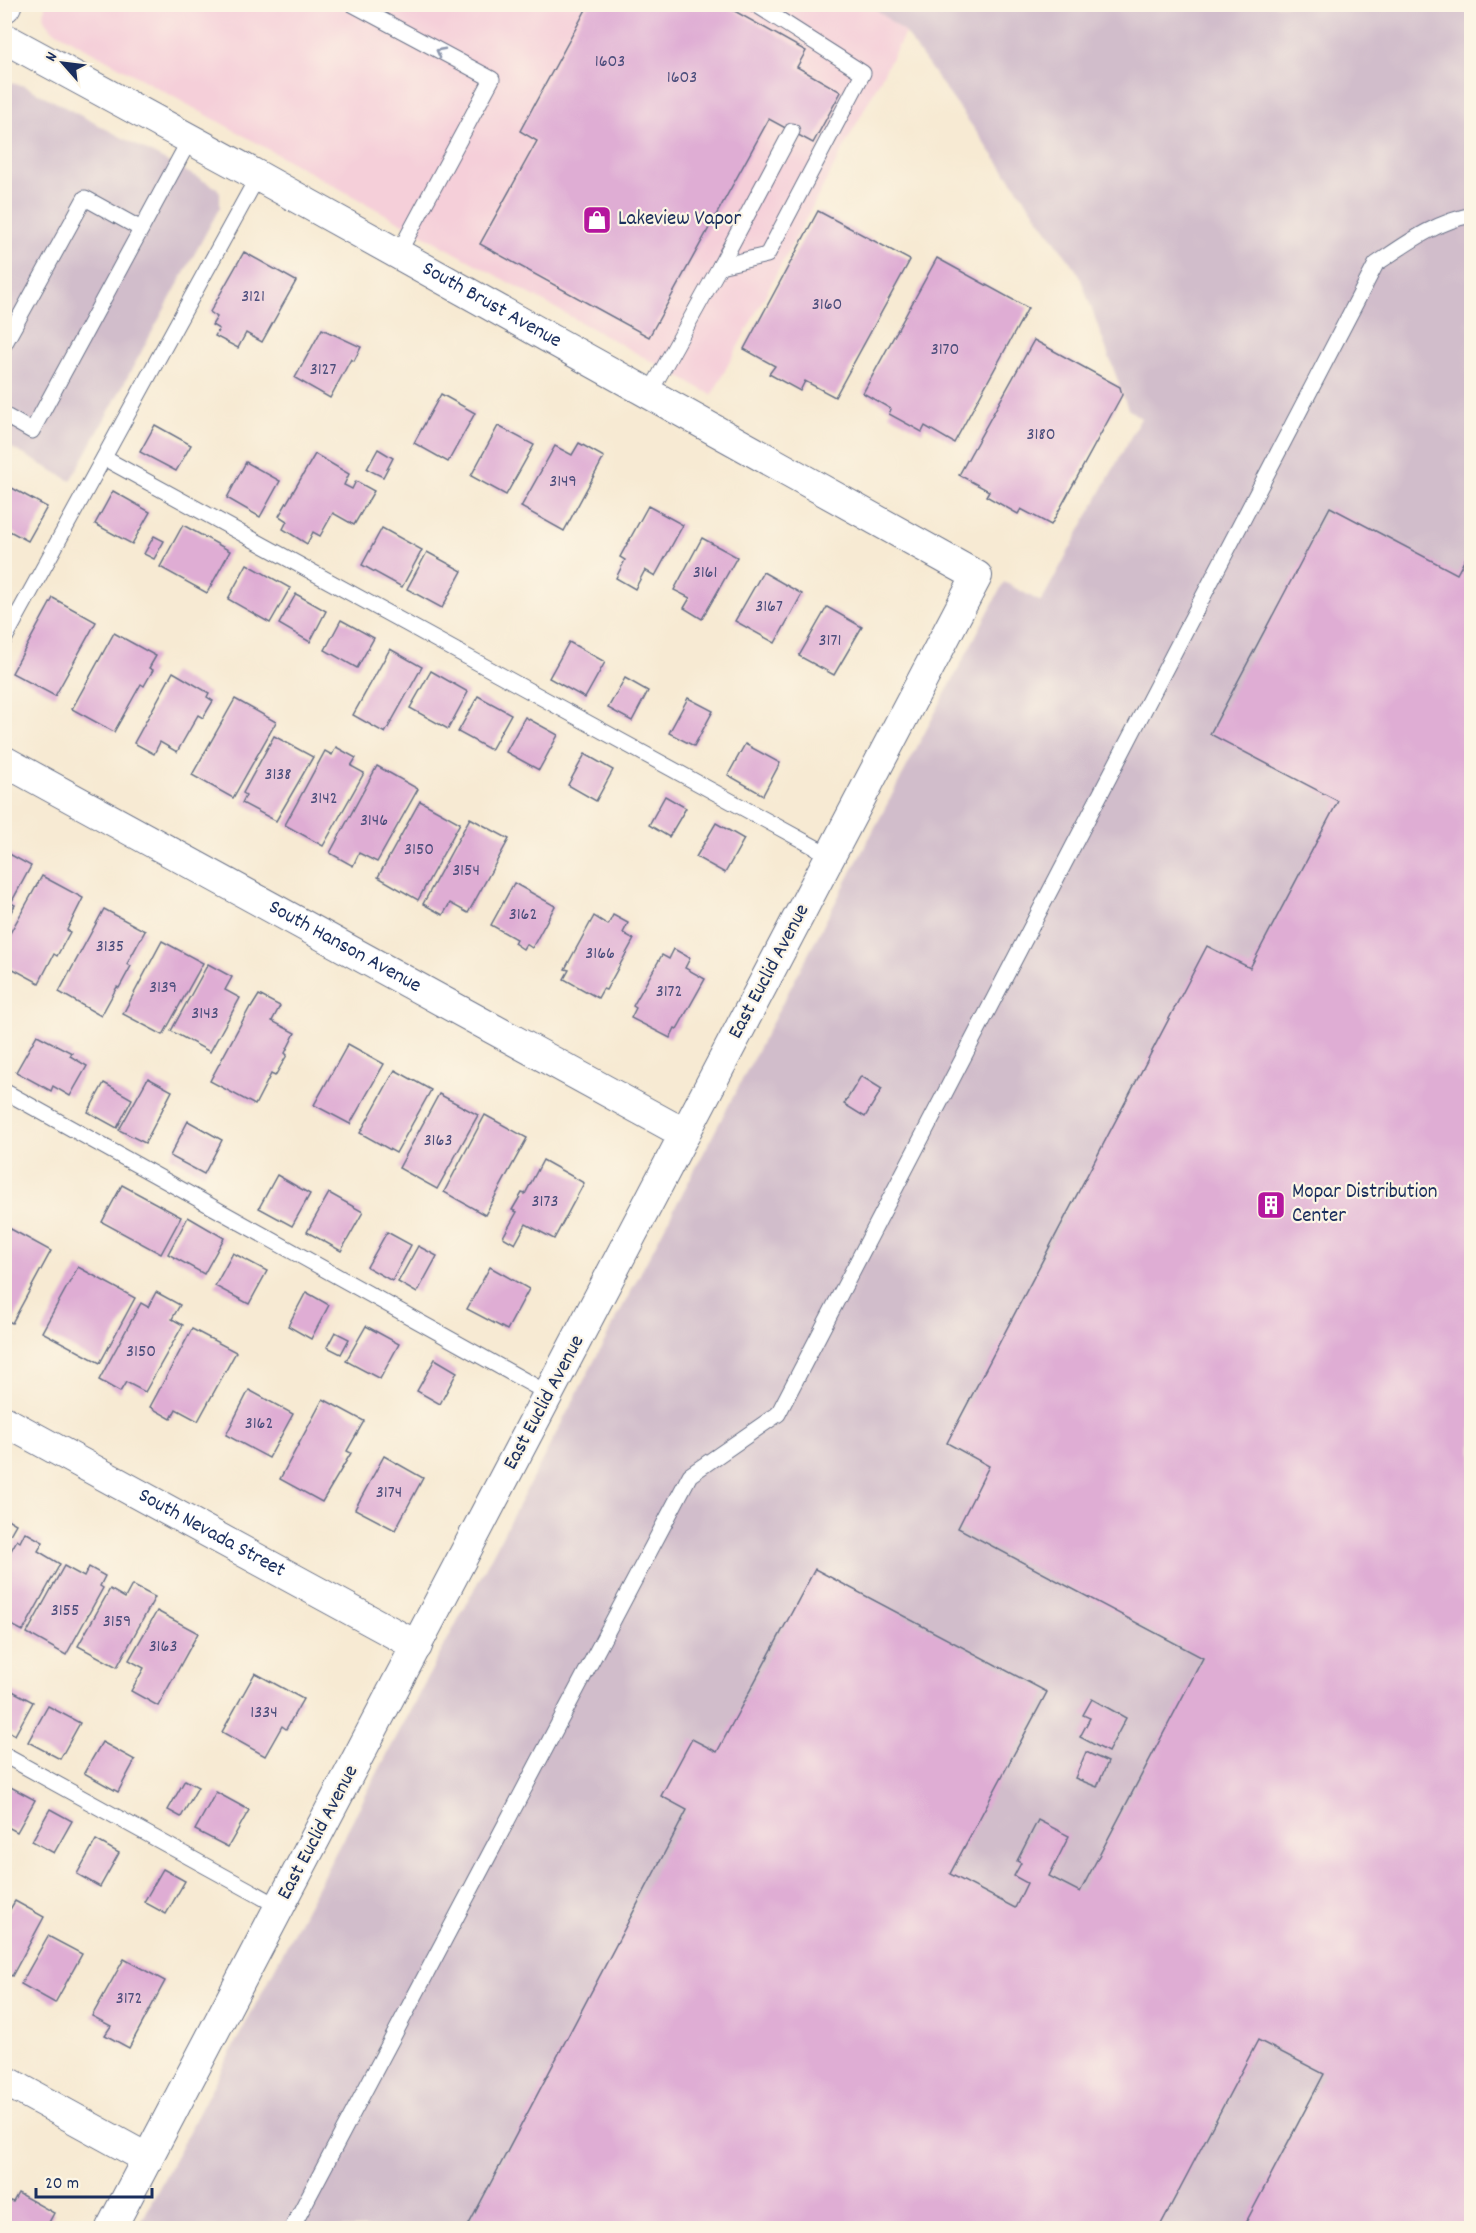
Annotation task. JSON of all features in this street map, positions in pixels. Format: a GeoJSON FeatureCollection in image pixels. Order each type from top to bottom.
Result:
{"type":"FeatureCollection","features":[{"type":"Feature","properties":{"kind":"street","name":"South Brust Avenue"},"geometry":{"type":"LineString","coordinates":[[4,38],[258,176],[977,576]]}},
{"type":"Feature","properties":{"kind":"street","name":"East Euclid Avenue"},"geometry":{"type":"LineString","coordinates":[[111,2229],[977,576]]}},
{"type":"Feature","properties":{"kind":"street","name":"South Hanson Avenue"},"geometry":{"type":"LineString","coordinates":[[4,760],[685,1134]]}},
{"type":"Feature","properties":{"kind":"street","name":"South Nevada Street"},"geometry":{"type":"LineString","coordinates":[[4,1420],[417,1646]]}},
{"type":"Feature","properties":{"kind":"street"},"geometry":{"type":"LineString","coordinates":[[4,2080],[148,2159]]}},
{"type":"Feature","properties":{"kind":"lane"},"geometry":{"type":"LineString","coordinates":[[352,4],[492,80],[398,254]]}},
{"type":"Feature","properties":{"kind":"lane"},"geometry":{"type":"LineString","coordinates":[[720,266],[768,255],[863,73],[755,4]]}},
{"type":"Feature","properties":{"kind":"lane"},"geometry":{"type":"LineString","coordinates":[[649,394],[792,131]]}},
{"type":"Feature","properties":{"kind":"lane"},"geometry":{"type":"LineString","coordinates":[[4,415],[32,431],[190,139]]}},
{"type":"Feature","properties":{"kind":"lane"},"geometry":{"type":"LineString","coordinates":[[4,640],[258,176]]}},
{"type":"Feature","properties":{"kind":"lane"},"geometry":{"type":"LineString","coordinates":[[4,345],[85,198],[141,229]]}},
{"type":"Feature","properties":{"kind":"lane"},"geometry":{"type":"LineString","coordinates":[[292,2229],[690,1475],[778,1414],[1376,264],[1418,236],[1455,218],[1472,215]]}},
{"type":"Feature","properties":{"kind":"lane"},"geometry":{"type":"LineString","coordinates":[[104,458],[831,856]]}},
{"type":"Feature","properties":{"kind":"lane"},"geometry":{"type":"LineString","coordinates":[[4,1091],[549,1394]]}},
{"type":"Feature","properties":{"kind":"lane"},"geometry":{"type":"LineString","coordinates":[[4,1755],[280,1907]]}},
{"type":"Feature","properties":{"kind":"shaded area"},"geometry":{"type":"Polygon","coordinates":[[[45,4],[871,4],[905,33],[712,395],[53,30],[44,19],[45,4]]]}},
{"type":"Feature","properties":{"kind":"shaded area"},"geometry":{"type":"Polygon","coordinates":[[[871,5],[1471,5],[1471,2228],[138,2228],[1004,582],[1041,602],[1141,418],[1128,409],[1079,274],[905,33],[871,5]]]}},
{"type":"Feature","properties":{"kind":"shaded area"},"geometry":{"type":"Polygon","coordinates":[[[11,83],[25,86],[217,188],[220,193],[220,207],[71,481],[5,444],[4,85],[11,83]]]}},
{"type":"Feature","properties":{"kind":"building"},"geometry":{"type":"Polygon","coordinates":[[[589,4],[722,4],[806,51],[797,67],[841,92],[813,143],[769,119],[649,337],[480,244],[537,141],[520,131],[589,4]]]}},
{"type":"Feature","properties":{"kind":"building"},"geometry":{"type":"Polygon","coordinates":[[[818,211],[910,260],[835,397],[805,381],[800,391],[769,374],[775,366],[744,349],[818,211]]]}},
{"type":"Feature","properties":{"kind":"building"},"geometry":{"type":"Polygon","coordinates":[[[244,252],[296,281],[262,342],[246,333],[238,348],[215,336],[219,329],[212,325],[217,317],[210,312],[244,252]]]}},
{"type":"Feature","properties":{"kind":"building"},"geometry":{"type":"Polygon","coordinates":[[[937,258],[1028,308],[954,443],[925,426],[922,432],[889,414],[891,409],[863,393],[937,258]]]}},
{"type":"Feature","properties":{"kind":"building"},"geometry":{"type":"Polygon","coordinates":[[[322,329],[361,347],[354,361],[351,359],[330,398],[295,378],[322,329]]]}},
{"type":"Feature","properties":{"kind":"building"},"geometry":{"type":"Polygon","coordinates":[[[1034,340],[1120,387],[1122,395],[1051,525],[1021,509],[1018,514],[986,496],[989,491],[959,475],[1034,340]]]}},
{"type":"Feature","properties":{"kind":"building"},"geometry":{"type":"Polygon","coordinates":[[[441,394],[475,413],[448,462],[414,443],[441,394]]]}},
{"type":"Feature","properties":{"kind":"building"},"geometry":{"type":"Polygon","coordinates":[[[155,425],[191,445],[176,471],[140,452],[155,425]]]}},
{"type":"Feature","properties":{"kind":"building"},"geometry":{"type":"Polygon","coordinates":[[[498,426],[534,445],[506,495],[471,476],[498,426]]]}},
{"type":"Feature","properties":{"kind":"building"},"geometry":{"type":"Polygon","coordinates":[[[579,443],[604,457],[564,531],[521,507],[555,446],[572,455],[579,443]]]}},
{"type":"Feature","properties":{"kind":"building"},"geometry":{"type":"Polygon","coordinates":[[[378,449],[393,458],[383,477],[367,469],[378,449]]]}},
{"type":"Feature","properties":{"kind":"building"},"geometry":{"type":"Polygon","coordinates":[[[315,454],[349,474],[344,485],[352,489],[356,481],[374,491],[354,525],[333,513],[320,536],[313,532],[307,544],[283,529],[287,521],[279,516],[315,454]]]}},
{"type":"Feature","properties":{"kind":"building"},"geometry":{"type":"Polygon","coordinates":[[[246,462],[280,481],[260,517],[227,498],[246,462]]]}},
{"type":"Feature","properties":{"kind":"building"},"geometry":{"type":"Polygon","coordinates":[[[12,488],[47,507],[28,541],[4,528],[4,501],[12,488]]]}},
{"type":"Feature","properties":{"kind":"building"},"geometry":{"type":"Polygon","coordinates":[[[113,491],[150,512],[132,544],[95,524],[113,491]]]}},
{"type":"Feature","properties":{"kind":"building"},"geometry":{"type":"Polygon","coordinates":[[[648,506],[683,525],[655,576],[645,570],[635,589],[616,578],[625,560],[620,557],[648,506]]]}},
{"type":"Feature","properties":{"kind":"building","name":"Mopar Distribution Center"},"geometry":{"type":"Polygon","coordinates":[[[1330,507],[1457,574],[1472,546],[1472,2228],[1243,2228],[1324,2074],[1258,2040],[1159,2228],[467,2228],[687,1810],[661,1796],[692,1739],[717,1752],[815,1569],[1047,1692],[950,1874],[1015,1908],[1027,1883],[1014,1876],[1021,1863],[1017,1861],[1038,1820],[1069,1836],[1049,1876],[1080,1892],[1203,1658],[958,1528],[989,1466],[947,1443],[1207,946],[1250,968],[1338,801],[1210,734],[1330,507]]]}},
{"type":"Feature","properties":{"kind":"building"},"geometry":{"type":"Polygon","coordinates":[[[183,525],[230,551],[207,593],[160,567],[183,525]]]}},
{"type":"Feature","properties":{"kind":"building"},"geometry":{"type":"Polygon","coordinates":[[[382,528],[422,550],[402,587],[362,565],[382,528]]]}},
{"type":"Feature","properties":{"kind":"building"},"geometry":{"type":"Polygon","coordinates":[[[154,536],[164,541],[154,559],[144,554],[154,536]]]}},
{"type":"Feature","properties":{"kind":"building"},"geometry":{"type":"Polygon","coordinates":[[[702,538],[737,557],[702,619],[684,608],[690,598],[674,590],[702,538]]]}},
{"type":"Feature","properties":{"kind":"building"},"geometry":{"type":"Polygon","coordinates":[[[427,552],[462,571],[442,608],[407,589],[427,552]]]}},
{"type":"Feature","properties":{"kind":"building"},"geometry":{"type":"Polygon","coordinates":[[[247,564],[290,588],[270,623],[228,599],[247,564]]]}},
{"type":"Feature","properties":{"kind":"building"},"geometry":{"type":"Polygon","coordinates":[[[763,572],[802,594],[775,643],[735,621],[763,572]]]}},
{"type":"Feature","properties":{"kind":"building"},"geometry":{"type":"Polygon","coordinates":[[[296,594],[326,611],[310,642],[279,624],[296,594]]]}},
{"type":"Feature","properties":{"kind":"building"},"geometry":{"type":"Polygon","coordinates":[[[53,598],[96,622],[55,696],[12,673],[53,598]]]}},
{"type":"Feature","properties":{"kind":"building"},"geometry":{"type":"Polygon","coordinates":[[[827,607],[862,627],[834,675],[799,656],[827,607]]]}},
{"type":"Feature","properties":{"kind":"building"},"geometry":{"type":"Polygon","coordinates":[[[341,620],[374,638],[357,668],[325,650],[341,620]]]}},
{"type":"Feature","properties":{"kind":"building"},"geometry":{"type":"Polygon","coordinates":[[[114,633],[156,656],[149,668],[153,670],[144,686],[141,684],[114,732],[72,709],[114,633]]]}},
{"type":"Feature","properties":{"kind":"building"},"geometry":{"type":"Polygon","coordinates":[[[569,642],[605,662],[585,698],[549,678],[569,642]]]}},
{"type":"Feature","properties":{"kind":"building"},"geometry":{"type":"Polygon","coordinates":[[[390,649],[422,667],[385,733],[353,715],[390,649]]]}},
{"type":"Feature","properties":{"kind":"building"},"geometry":{"type":"Polygon","coordinates":[[[431,671],[468,692],[448,729],[410,708],[431,671]]]}},
{"type":"Feature","properties":{"kind":"building"},"geometry":{"type":"Polygon","coordinates":[[[173,672],[209,693],[207,697],[213,701],[203,718],[198,715],[177,752],[160,742],[154,754],[134,743],[173,672]]]}},
{"type":"Feature","properties":{"kind":"building"},"geometry":{"type":"Polygon","coordinates":[[[625,678],[648,691],[632,721],[608,708],[625,678]]]}},
{"type":"Feature","properties":{"kind":"building"},"geometry":{"type":"Polygon","coordinates":[[[478,696],[511,714],[491,750],[458,732],[478,696]]]}},
{"type":"Feature","properties":{"kind":"building"},"geometry":{"type":"Polygon","coordinates":[[[688,698],[713,711],[694,746],[669,733],[688,698]]]}},
{"type":"Feature","properties":{"kind":"building"},"geometry":{"type":"Polygon","coordinates":[[[235,699],[276,722],[233,798],[192,775],[235,699]]]}},
{"type":"Feature","properties":{"kind":"building"},"geometry":{"type":"Polygon","coordinates":[[[525,717],[558,735],[539,770],[506,752],[525,717]]]}},
{"type":"Feature","properties":{"kind":"building"},"geometry":{"type":"Polygon","coordinates":[[[274,736],[313,757],[276,821],[242,803],[246,795],[243,793],[274,736]]]}},
{"type":"Feature","properties":{"kind":"building"},"geometry":{"type":"Polygon","coordinates":[[[745,744],[780,763],[763,795],[728,775],[745,744]]]}},
{"type":"Feature","properties":{"kind":"building"},"geometry":{"type":"Polygon","coordinates":[[[336,747],[356,758],[351,766],[364,773],[323,846],[285,825],[325,751],[332,755],[336,747]]]}},
{"type":"Feature","properties":{"kind":"building"},"geometry":{"type":"Polygon","coordinates":[[[585,754],[613,770],[596,801],[568,785],[585,754]]]}},
{"type":"Feature","properties":{"kind":"building"},"geometry":{"type":"Polygon","coordinates":[[[377,766],[418,789],[377,862],[359,853],[353,866],[330,853],[377,766]]]}},
{"type":"Feature","properties":{"kind":"building"},"geometry":{"type":"Polygon","coordinates":[[[665,796],[686,808],[669,837],[649,825],[665,796]]]}},
{"type":"Feature","properties":{"kind":"building"},"geometry":{"type":"Polygon","coordinates":[[[420,801],[460,823],[418,900],[378,877],[420,801]]]}},
{"type":"Feature","properties":{"kind":"building"},"geometry":{"type":"Polygon","coordinates":[[[470,818],[509,839],[468,913],[450,903],[443,915],[423,904],[470,818]]]}},
{"type":"Feature","properties":{"kind":"building"},"geometry":{"type":"Polygon","coordinates":[[[716,823],[744,839],[725,873],[696,857],[716,823]]]}},
{"type":"Feature","properties":{"kind":"building"},"geometry":{"type":"Polygon","coordinates":[[[4,851],[31,866],[11,903],[15,905],[4,924],[4,851]]]}},
{"type":"Feature","properties":{"kind":"building"},"geometry":{"type":"Polygon","coordinates":[[[42,876],[83,898],[67,930],[70,932],[57,956],[54,954],[39,983],[4,964],[4,944],[42,876]]]}},
{"type":"Feature","properties":{"kind":"building"},"geometry":{"type":"Polygon","coordinates":[[[514,883],[555,906],[532,948],[526,944],[523,949],[514,943],[516,939],[491,925],[514,883]]]}},
{"type":"Feature","properties":{"kind":"building"},"geometry":{"type":"Polygon","coordinates":[[[104,909],[145,931],[127,964],[131,966],[101,1016],[59,992],[104,909]]]}},
{"type":"Feature","properties":{"kind":"building"},"geometry":{"type":"Polygon","coordinates":[[[613,915],[628,923],[623,933],[634,939],[606,990],[603,989],[598,998],[564,979],[569,970],[565,969],[594,916],[608,925],[613,915]]]}},
{"type":"Feature","properties":{"kind":"building"},"geometry":{"type":"Polygon","coordinates":[[[162,941],[203,963],[163,1035],[123,1014],[162,941]]]}},
{"type":"Feature","properties":{"kind":"building"},"geometry":{"type":"Polygon","coordinates":[[[674,949],[690,958],[685,968],[705,979],[670,1038],[631,1018],[636,1008],[633,1006],[662,955],[669,959],[674,949]]]}},
{"type":"Feature","properties":{"kind":"building"},"geometry":{"type":"Polygon","coordinates":[[[208,964],[232,977],[225,990],[240,998],[210,1052],[171,1031],[208,964]]]}},
{"type":"Feature","properties":{"kind":"building"},"geometry":{"type":"Polygon","coordinates":[[[259,995],[280,1006],[272,1021],[295,1033],[285,1053],[287,1055],[275,1076],[271,1074],[255,1105],[210,1081],[250,1007],[259,995]]]}},
{"type":"Feature","properties":{"kind":"building"},"geometry":{"type":"Polygon","coordinates":[[[37,1035],[72,1053],[70,1056],[87,1066],[70,1096],[53,1086],[51,1091],[16,1072],[37,1035]]]}},
{"type":"Feature","properties":{"kind":"building"},"geometry":{"type":"Polygon","coordinates":[[[348,1044],[384,1064],[350,1124],[314,1105],[348,1044]]]}},
{"type":"Feature","properties":{"kind":"building"},"geometry":{"type":"Polygon","coordinates":[[[395,1070],[431,1090],[396,1153],[360,1133],[395,1070]]]}},
{"type":"Feature","properties":{"kind":"building"},"geometry":{"type":"Polygon","coordinates":[[[861,1076],[882,1089],[865,1117],[844,1104],[861,1076]]]}},
{"type":"Feature","properties":{"kind":"building"},"geometry":{"type":"Polygon","coordinates":[[[148,1078],[172,1091],[145,1143],[119,1130],[148,1078]]]}},
{"type":"Feature","properties":{"kind":"building"},"geometry":{"type":"Polygon","coordinates":[[[104,1083],[132,1099],[117,1128],[88,1112],[104,1083]]]}},
{"type":"Feature","properties":{"kind":"building"},"geometry":{"type":"Polygon","coordinates":[[[439,1094],[478,1115],[437,1189],[399,1168],[439,1094]]]}},
{"type":"Feature","properties":{"kind":"building"},"geometry":{"type":"Polygon","coordinates":[[[485,1115],[527,1138],[485,1215],[444,1192],[485,1115]]]}},
{"type":"Feature","properties":{"kind":"building"},"geometry":{"type":"Polygon","coordinates":[[[188,1121],[222,1140],[204,1174],[170,1156],[188,1121]]]}},
{"type":"Feature","properties":{"kind":"building"},"geometry":{"type":"Polygon","coordinates":[[[543,1160],[584,1183],[554,1239],[526,1224],[515,1244],[503,1237],[517,1212],[512,1210],[522,1193],[525,1194],[543,1160]]]}},
{"type":"Feature","properties":{"kind":"building"},"geometry":{"type":"Polygon","coordinates":[[[277,1175],[310,1194],[292,1226],[259,1208],[277,1175]]]}},
{"type":"Feature","properties":{"kind":"building"},"geometry":{"type":"Polygon","coordinates":[[[122,1185],[181,1217],[161,1254],[102,1222],[122,1185]]]}},
{"type":"Feature","properties":{"kind":"building"},"geometry":{"type":"Polygon","coordinates":[[[329,1193],[363,1212],[341,1251],[307,1232],[329,1193]]]}},
{"type":"Feature","properties":{"kind":"building"},"geometry":{"type":"Polygon","coordinates":[[[188,1217],[224,1238],[204,1274],[168,1254],[188,1217]]]}},
{"type":"Feature","properties":{"kind":"building"},"geometry":{"type":"Polygon","coordinates":[[[9,1228],[51,1251],[12,1323],[4,1319],[4,1235],[9,1228]]]}},
{"type":"Feature","properties":{"kind":"building"},"geometry":{"type":"Polygon","coordinates":[[[387,1232],[411,1245],[392,1281],[367,1267],[387,1232]]]}},
{"type":"Feature","properties":{"kind":"building"},"geometry":{"type":"Polygon","coordinates":[[[418,1246],[437,1256],[417,1293],[398,1282],[418,1246]]]}},
{"type":"Feature","properties":{"kind":"building"},"geometry":{"type":"Polygon","coordinates":[[[233,1253],[267,1271],[249,1304],[215,1286],[233,1253]]]}},
{"type":"Feature","properties":{"kind":"building"},"geometry":{"type":"Polygon","coordinates":[[[78,1267],[135,1298],[100,1363],[42,1332],[78,1267]]]}},
{"type":"Feature","properties":{"kind":"building"},"geometry":{"type":"Polygon","coordinates":[[[490,1267],[529,1289],[507,1330],[467,1309],[490,1267]]]}},
{"type":"Feature","properties":{"kind":"building"},"geometry":{"type":"Polygon","coordinates":[[[156,1292],[180,1305],[172,1319],[183,1325],[145,1392],[126,1382],[120,1392],[99,1380],[141,1303],[148,1307],[156,1292]]]}},
{"type":"Feature","properties":{"kind":"building"},"geometry":{"type":"Polygon","coordinates":[[[306,1292],[329,1305],[311,1339],[288,1326],[306,1292]]]}},
{"type":"Feature","properties":{"kind":"building"},"geometry":{"type":"Polygon","coordinates":[[[366,1326],[399,1344],[380,1379],[346,1361],[366,1326]]]}},
{"type":"Feature","properties":{"kind":"building"},"geometry":{"type":"Polygon","coordinates":[[[192,1329],[236,1352],[198,1421],[176,1409],[171,1419],[150,1407],[192,1329]]]}},
{"type":"Feature","properties":{"kind":"building"},"geometry":{"type":"Polygon","coordinates":[[[335,1332],[349,1339],[341,1354],[327,1347],[335,1332]]]}},
{"type":"Feature","properties":{"kind":"building"},"geometry":{"type":"Polygon","coordinates":[[[435,1359],[457,1372],[440,1404],[417,1391],[435,1359]]]}},
{"type":"Feature","properties":{"kind":"building"},"geometry":{"type":"Polygon","coordinates":[[[249,1390],[293,1414],[269,1458],[226,1435],[249,1390]]]}},
{"type":"Feature","properties":{"kind":"building"},"geometry":{"type":"Polygon","coordinates":[[[323,1399],[364,1421],[347,1451],[351,1453],[322,1502],[280,1479],[323,1399]]]}},
{"type":"Feature","properties":{"kind":"building"},"geometry":{"type":"Polygon","coordinates":[[[384,1456],[423,1478],[395,1530],[355,1509],[384,1456]]]}},
{"type":"Feature","properties":{"kind":"building"},"geometry":{"type":"Polygon","coordinates":[[[4,1517],[16,1524],[4,1545],[4,1517]]]}},
{"type":"Feature","properties":{"kind":"building"},"geometry":{"type":"Polygon","coordinates":[[[25,1532],[43,1542],[38,1551],[60,1564],[23,1631],[4,1621],[4,1563],[17,1540],[20,1542],[25,1532]]]}},
{"type":"Feature","properties":{"kind":"building"},"geometry":{"type":"Polygon","coordinates":[[[64,1566],[84,1577],[89,1567],[105,1576],[100,1586],[103,1588],[66,1655],[27,1633],[64,1566]]]}},
{"type":"Feature","properties":{"kind":"building"},"geometry":{"type":"Polygon","coordinates":[[[132,1585],[155,1597],[117,1667],[78,1646],[110,1589],[125,1598],[132,1585]]]}},
{"type":"Feature","properties":{"kind":"building"},"geometry":{"type":"Polygon","coordinates":[[[157,1611],[198,1633],[158,1706],[131,1691],[144,1668],[129,1660],[157,1611]]]}},
{"type":"Feature","properties":{"kind":"building"},"geometry":{"type":"Polygon","coordinates":[[[255,1673],[303,1699],[286,1729],[282,1726],[265,1756],[222,1732],[255,1673]]]}},
{"type":"Feature","properties":{"kind":"building"},"geometry":{"type":"Polygon","coordinates":[[[5,1687],[33,1702],[15,1735],[5,1729],[5,1687]]]}},
{"type":"Feature","properties":{"kind":"building"},"geometry":{"type":"Polygon","coordinates":[[[1092,1699],[1126,1718],[1108,1752],[1080,1737],[1090,1718],[1083,1715],[1092,1699]]]}},
{"type":"Feature","properties":{"kind":"building"},"geometry":{"type":"Polygon","coordinates":[[[48,1706],[80,1723],[60,1759],[28,1742],[48,1706]]]}},
{"type":"Feature","properties":{"kind":"building"},"geometry":{"type":"Polygon","coordinates":[[[102,1742],[135,1760],[118,1792],[84,1773],[102,1742]]]}},
{"type":"Feature","properties":{"kind":"building"},"geometry":{"type":"Polygon","coordinates":[[[1086,1752],[1108,1762],[1097,1787],[1075,1778],[1086,1752]]]}},
{"type":"Feature","properties":{"kind":"building"},"geometry":{"type":"Polygon","coordinates":[[[185,1780],[198,1787],[181,1817],[168,1810],[185,1780]]]}},
{"type":"Feature","properties":{"kind":"building"},"geometry":{"type":"Polygon","coordinates":[[[5,1784],[35,1800],[17,1832],[4,1825],[5,1784]]]}},
{"type":"Feature","properties":{"kind":"building"},"geometry":{"type":"Polygon","coordinates":[[[216,1792],[249,1810],[228,1847],[195,1830],[216,1792]]]}},
{"type":"Feature","properties":{"kind":"building"},"geometry":{"type":"Polygon","coordinates":[[[50,1809],[72,1821],[54,1853],[32,1841],[50,1809]]]}},
{"type":"Feature","properties":{"kind":"building"},"geometry":{"type":"Polygon","coordinates":[[[96,1840],[119,1853],[100,1887],[77,1874],[96,1840]]]}},
{"type":"Feature","properties":{"kind":"building"},"geometry":{"type":"Polygon","coordinates":[[[163,1869],[185,1881],[166,1914],[144,1902],[163,1869]]]}},
{"type":"Feature","properties":{"kind":"building"},"geometry":{"type":"Polygon","coordinates":[[[15,1901],[44,1917],[12,1976],[4,1972],[4,1909],[9,1911],[15,1901]]]}},
{"type":"Feature","properties":{"kind":"building"},"geometry":{"type":"Polygon","coordinates":[[[48,1936],[82,1954],[55,2003],[21,1984],[48,1936]]]}},
{"type":"Feature","properties":{"kind":"building"},"geometry":{"type":"Polygon","coordinates":[[[124,1959],[165,1981],[129,2048],[105,2035],[111,2026],[92,2016],[124,1959]]]}},
{"type":"Feature","properties":{"kind":"building"},"geometry":{"type":"Polygon","coordinates":[[[18,2193],[54,2213],[46,2228],[4,2228],[4,2211],[18,2193]]]}},
{"type":"Feature","properties":{"kind":"place","name":"Lakeview Vapor"},"geometry":{"type":"Point","coordinates":[597,220]}},
{"type":"Feature","properties":{"kind":"place","name":"Mopar Distribution Center"},"geometry":{"type":"Point","coordinates":[1271,1205]}}]}
